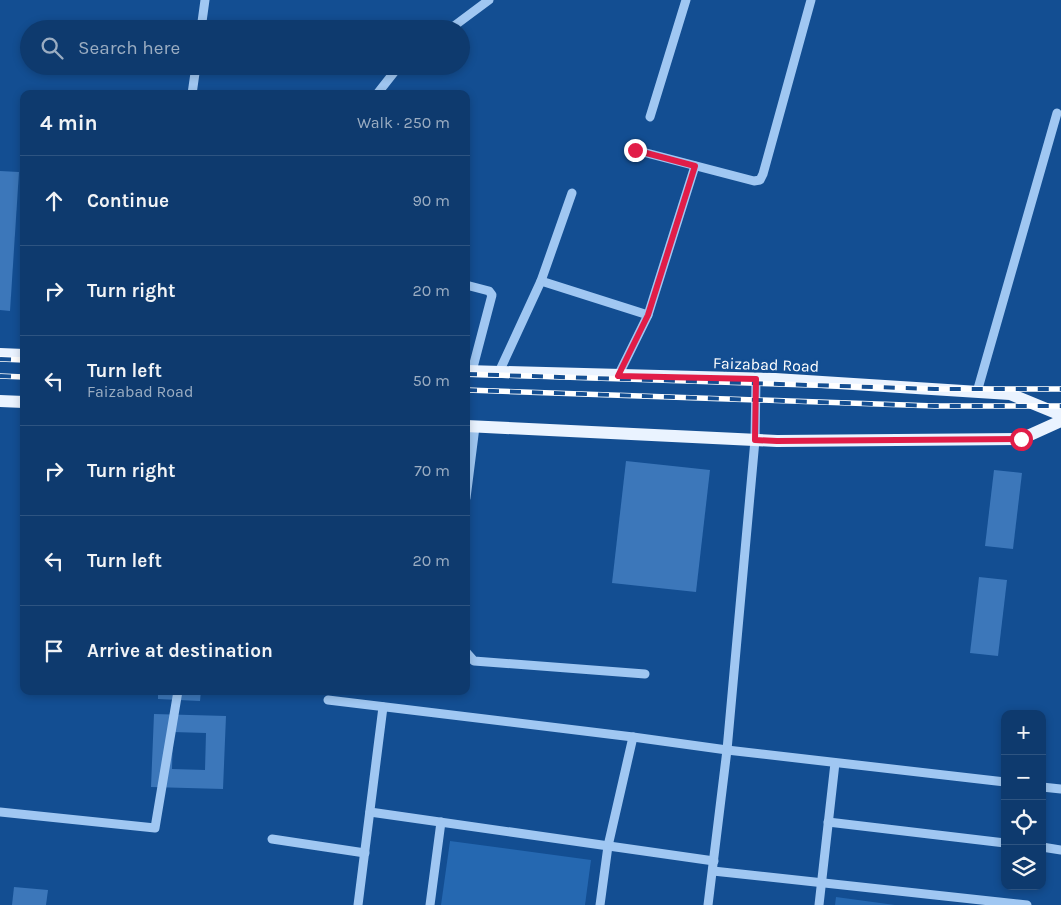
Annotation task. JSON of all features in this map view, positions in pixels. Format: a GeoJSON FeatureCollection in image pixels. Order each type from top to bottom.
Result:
{"type":"FeatureCollection","features":[{"type":"Feature","properties":{"kind":"main road"},"geometry":{"type":"LineString","coordinates":[[0,354],[20,355]]}},
{"type":"Feature","properties":{"kind":"main road","name":"Faizabad Road"},"geometry":{"type":"LineString","coordinates":[[470,371],[756,379],[1010,394],[1061,415]]}},
{"type":"Feature","properties":{"kind":"main road"},"geometry":{"type":"LineString","coordinates":[[0,401],[20,402]]}},
{"type":"Feature","properties":{"kind":"main road"},"geometry":{"type":"LineString","coordinates":[[471,426],[777,441],[1021,439],[1061,422]]}},
{"type":"Feature","properties":{"kind":"street"},"geometry":{"type":"LineString","coordinates":[[202,20],[205,0]]}},
{"type":"Feature","properties":{"kind":"street"},"geometry":{"type":"LineString","coordinates":[[459,20],[476,4],[489,0]]}},
{"type":"Feature","properties":{"kind":"street"},"geometry":{"type":"LineString","coordinates":[[650,117],[686,0]]}},
{"type":"Feature","properties":{"kind":"street"},"geometry":{"type":"LineString","coordinates":[[635,150],[754,181],[760,180],[811,0]]}},
{"type":"Feature","properties":{"kind":"street"},"geometry":{"type":"LineString","coordinates":[[193,90],[195,75]]}},
{"type":"Feature","properties":{"kind":"street"},"geometry":{"type":"LineString","coordinates":[[380,90],[392,75]]}},
{"type":"Feature","properties":{"kind":"street"},"geometry":{"type":"LineString","coordinates":[[977,392],[1057,113]]}},
{"type":"Feature","properties":{"kind":"street"},"geometry":{"type":"LineString","coordinates":[[618,376],[648,315],[695,166]]}},
{"type":"Feature","properties":{"kind":"street"},"geometry":{"type":"LineString","coordinates":[[499,372],[541,281],[572,193]]}},
{"type":"Feature","properties":{"kind":"street"},"geometry":{"type":"LineString","coordinates":[[541,281],[648,315]]}},
{"type":"Feature","properties":{"kind":"street"},"geometry":{"type":"LineString","coordinates":[[470,286],[489,291],[492,295],[470,368]]}},
{"type":"Feature","properties":{"kind":"street"},"geometry":{"type":"LineString","coordinates":[[708,905],[727,750],[755,440],[756,379]]}},
{"type":"Feature","properties":{"kind":"street"},"geometry":{"type":"LineString","coordinates":[[470,440],[471,426]]}},
{"type":"Feature","properties":{"kind":"street"},"geometry":{"type":"LineString","coordinates":[[470,656],[474,661],[645,674]]}},
{"type":"Feature","properties":{"kind":"street"},"geometry":{"type":"LineString","coordinates":[[0,812],[155,828],[177,695]]}},
{"type":"Feature","properties":{"kind":"street"},"geometry":{"type":"LineString","coordinates":[[328,700],[727,750],[1001,782]]}},
{"type":"Feature","properties":{"kind":"street"},"geometry":{"type":"LineString","coordinates":[[358,905],[383,707]]}},
{"type":"Feature","properties":{"kind":"street"},"geometry":{"type":"LineString","coordinates":[[600,905],[608,846],[633,737]]}},
{"type":"Feature","properties":{"kind":"street"},"geometry":{"type":"LineString","coordinates":[[819,905],[835,763]]}},
{"type":"Feature","properties":{"kind":"street"},"geometry":{"type":"LineString","coordinates":[[1046,787],[1061,789]]}},
{"type":"Feature","properties":{"kind":"street"},"geometry":{"type":"LineString","coordinates":[[370,812],[714,860]]}},
{"type":"Feature","properties":{"kind":"street"},"geometry":{"type":"LineString","coordinates":[[430,905],[441,822]]}},
{"type":"Feature","properties":{"kind":"street"},"geometry":{"type":"LineString","coordinates":[[828,822],[1001,843]]}},
{"type":"Feature","properties":{"kind":"street"},"geometry":{"type":"LineString","coordinates":[[272,839],[365,853]]}},
{"type":"Feature","properties":{"kind":"street"},"geometry":{"type":"LineString","coordinates":[[1046,848],[1061,850]]}},
{"type":"Feature","properties":{"kind":"street"},"geometry":{"type":"LineString","coordinates":[[713,870],[1023,905]]}},
{"type":"Feature","properties":{"kind":"shaded area"},"geometry":{"type":"Polygon","coordinates":[[[450,841],[591,860],[585,905],[441,905],[450,841]]]}},
{"type":"Feature","properties":{"kind":"shaded area"},"geometry":{"type":"Polygon","coordinates":[[[836,897],[895,905],[835,905],[836,897]]]}},
{"type":"Feature","properties":{"kind":"building"},"geometry":{"type":"Polygon","coordinates":[[[0,171],[19,172],[10,311],[0,310],[0,171]]]}},
{"type":"Feature","properties":{"kind":"building"},"geometry":{"type":"Polygon","coordinates":[[[626,461],[710,470],[696,592],[612,583],[626,461]]]}},
{"type":"Feature","properties":{"kind":"building"},"geometry":{"type":"Polygon","coordinates":[[[994,470],[1022,473],[1013,549],[985,546],[994,470]]]}},
{"type":"Feature","properties":{"kind":"building"},"geometry":{"type":"Polygon","coordinates":[[[979,577],[1007,580],[998,656],[970,653],[979,577]]]}},
{"type":"Feature","properties":{"kind":"building"},"geometry":{"type":"Polygon","coordinates":[[[158,695],[201,695],[200,701],[158,699],[158,695]]]}},
{"type":"Feature","properties":{"kind":"building"},"geometry":{"type":"Polygon","coordinates":[[[154,714],[226,716],[223,789],[151,787],[154,714]],[[173,732],[172,769],[205,770],[206,733],[173,732]]]}},
{"type":"Feature","properties":{"kind":"building"},"geometry":{"type":"Polygon","coordinates":[[[14,887],[48,890],[46,905],[12,905],[14,887]]]}},
{"type":"Feature","properties":{"kind":"railway"},"geometry":{"type":"LineString","coordinates":[[0,359],[20,360]]}},
{"type":"Feature","properties":{"kind":"railway"},"geometry":{"type":"LineString","coordinates":[[470,374],[935,389],[1061,389]]}},
{"type":"Feature","properties":{"kind":"railway"},"geometry":{"type":"LineString","coordinates":[[0,376],[20,377]]}},
{"type":"Feature","properties":{"kind":"railway"},"geometry":{"type":"LineString","coordinates":[[470,390],[935,406],[1061,406]]}},
{"type":"Feature","properties":{"kind":"route"},"geometry":{"type":"LineString","coordinates":[[635,150],[695,166],[648,315],[618,376],[756,379],[755,440],[1021,439]]}}]}
